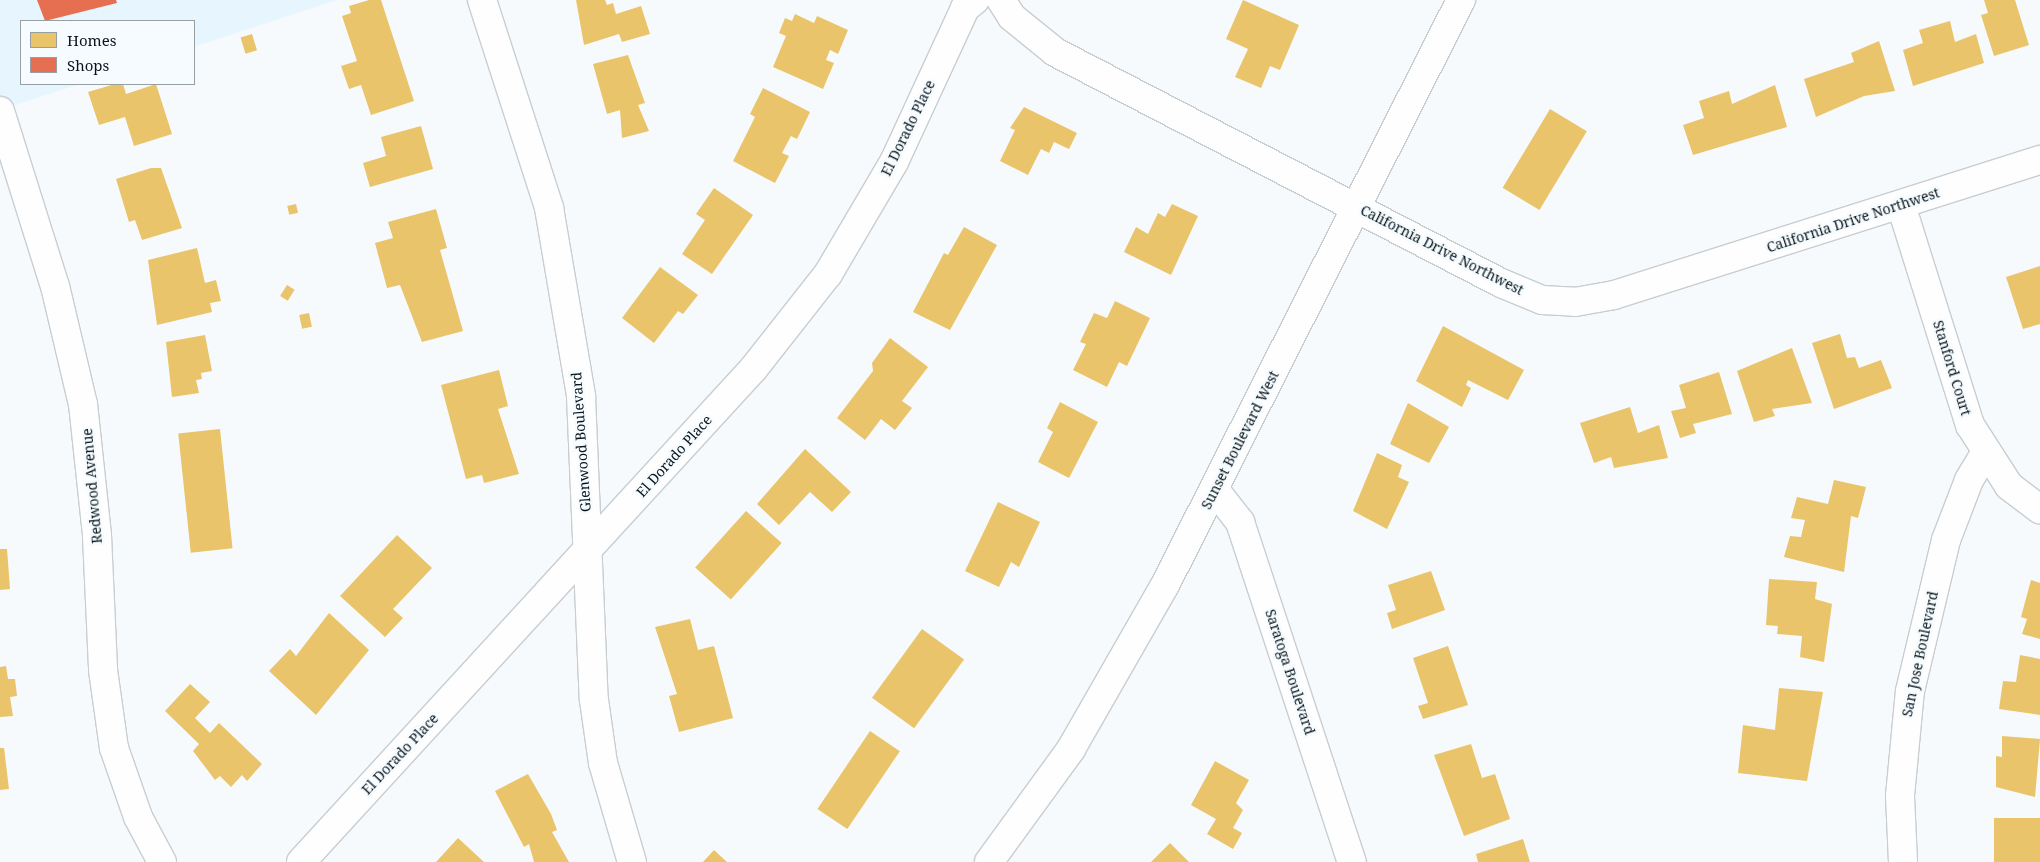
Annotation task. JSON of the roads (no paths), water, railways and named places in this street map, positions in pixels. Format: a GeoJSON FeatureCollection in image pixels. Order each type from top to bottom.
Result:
{"type":"FeatureCollection","features":[{"type":"Feature","properties":{"kind":"street","name":"Glenwood Boulevard"},"geometry":{"type":"LineString","coordinates":[[482,0],[549,208],[581,396],[587,550],[597,718],[605,771],[632,862]]}},
{"type":"Feature","properties":{"kind":"street","name":"El Dorado Place"},"geometry":{"type":"LineString","coordinates":[[301,862],[754,368],[828,274],[894,162],[965,8],[976,0]]}},
{"type":"Feature","properties":{"kind":"street","name":"California Drive Northwest"},"geometry":{"type":"LineString","coordinates":[[1001,0],[1012,17],[1055,52],[1501,283],[1542,300],[1575,302],[1614,295],[2040,160]]}},
{"type":"Feature","properties":{"kind":"street","name":"Sunset Boulevard West"},"geometry":{"type":"LineString","coordinates":[[989,862],[1070,749],[1215,490],[1461,0]]}},
{"type":"Feature","properties":{"kind":"street","name":"Redwood Avenue"},"geometry":{"type":"LineString","coordinates":[[0,111],[55,286],[84,404],[97,536],[103,670],[114,748],[138,817],[162,862]]}},
{"type":"Feature","properties":{"kind":"street","name":"Stanford Court"},"geometry":{"type":"LineString","coordinates":[[1902,205],[1970,425],[1984,455],[2009,486],[2040,509]]}},
{"type":"Feature","properties":{"kind":"street","name":"San Jose Boulevard"},"geometry":{"type":"LineString","coordinates":[[1903,862],[1902,767],[1910,691],[1946,540],[1969,480],[1984,455]]}},
{"type":"Feature","properties":{"kind":"street","name":"Saratoga Boulevard"},"geometry":{"type":"LineString","coordinates":[[1215,490],[1240,522],[1352,862]]}}]}
